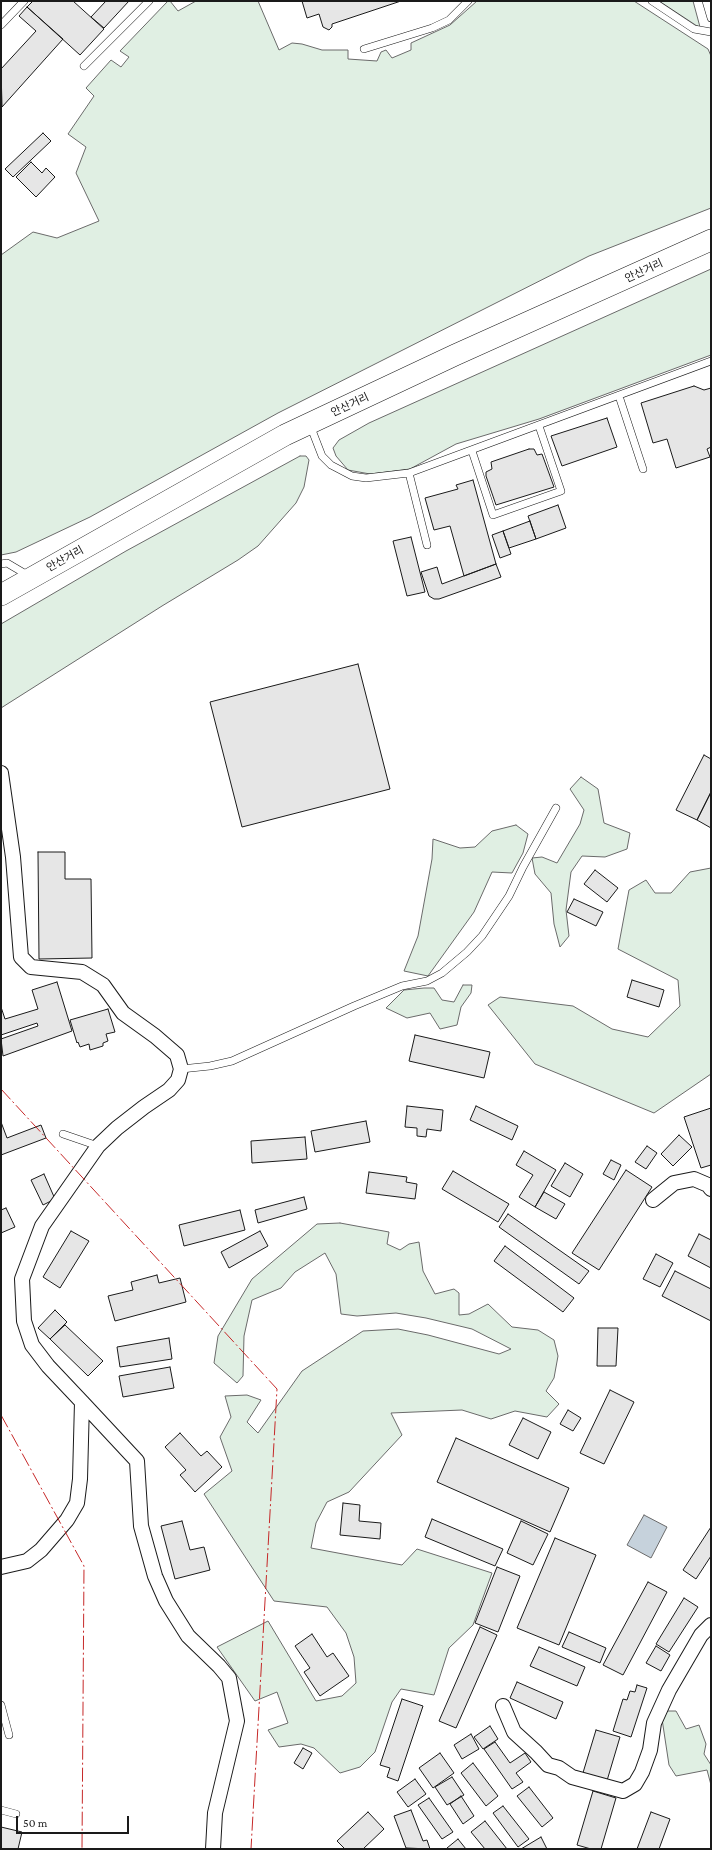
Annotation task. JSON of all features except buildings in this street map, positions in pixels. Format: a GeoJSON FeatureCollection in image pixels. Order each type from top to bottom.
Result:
{"type":"FeatureCollection","features":[{"type":"Feature","properties":{"kind":"main road","name":"안산거리"},"geometry":{"type":"LineString","coordinates":[[1,595],[285,435],[455,355],[711,240]]}},
{"type":"Feature","properties":{"kind":"street"},"geometry":{"type":"LineString","coordinates":[[1,773],[13,858],[21,957],[31,967],[82,972],[102,985],[123,1013],[155,1036],[177,1055],[181,1069],[178,1080],[169,1090],[117,1128],[98,1146],[42,1226],[22,1279],[24,1321],[32,1345],[48,1366],[137,1461],[140,1526],[155,1576],[166,1601],[188,1636],[219,1666],[229,1678],[237,1721],[215,1813],[213,1849]]}},
{"type":"Feature","properties":{"kind":"street"},"geometry":{"type":"LineString","coordinates":[[653,1200],[674,1183],[694,1179],[708,1185],[711,1189]]}},
{"type":"Feature","properties":{"kind":"street"},"geometry":{"type":"LineString","coordinates":[[1,1568],[27,1561],[41,1550],[68,1520],[77,1504],[80,1479],[82,1402]]}},
{"type":"Feature","properties":{"kind":"street"},"geometry":{"type":"LineString","coordinates":[[503,1706],[514,1732],[548,1765],[559,1768],[572,1777],[623,1791],[635,1784],[642,1772],[650,1750],[654,1723],[669,1690],[701,1635],[711,1625]]}},
{"type":"Feature","properties":{"kind":"lane"},"geometry":{"type":"LineString","coordinates":[[1,25],[24,1]]}},
{"type":"Feature","properties":{"kind":"lane"},"geometry":{"type":"LineString","coordinates":[[84,66],[149,1]]}},
{"type":"Feature","properties":{"kind":"lane"},"geometry":{"type":"LineString","coordinates":[[364,49],[432,28],[449,20],[468,1]]}},
{"type":"Feature","properties":{"kind":"lane"},"geometry":{"type":"LineString","coordinates":[[652,1],[694,30],[711,32]]}},
{"type":"Feature","properties":{"kind":"lane"},"geometry":{"type":"LineString","coordinates":[[706,1],[711,18]]}},
{"type":"Feature","properties":{"kind":"lane"},"geometry":{"type":"LineString","coordinates":[[310,424],[322,456],[331,465],[352,476],[366,478],[409,473],[472,451],[711,361]]}},
{"type":"Feature","properties":{"kind":"lane"},"geometry":{"type":"LineString","coordinates":[[619,396],[643,469]]}},
{"type":"Feature","properties":{"kind":"lane"},"geometry":{"type":"LineString","coordinates":[[472,451],[493,515],[561,491],[539,426]]}},
{"type":"Feature","properties":{"kind":"lane"},"geometry":{"type":"LineString","coordinates":[[409,473],[427,545]]}},
{"type":"Feature","properties":{"kind":"lane"},"geometry":{"type":"LineString","coordinates":[[1,564],[7,563],[32,577]]}},
{"type":"Feature","properties":{"kind":"lane"},"geometry":{"type":"LineString","coordinates":[[181,1069],[210,1066],[232,1060],[402,986],[427,981],[442,973],[467,952],[487,929],[509,896],[523,867],[556,808]]}},
{"type":"Feature","properties":{"kind":"lane"},"geometry":{"type":"LineString","coordinates":[[63,1134],[98,1146]]}},
{"type":"Feature","properties":{"kind":"lane"},"geometry":{"type":"LineString","coordinates":[[1,1705],[9,1735]]}},
{"type":"Feature","properties":{"kind":"lane"},"geometry":{"type":"LineString","coordinates":[[1,1810],[16,1814]]}},
{"type":"Feature","properties":{"kind":"green space"},"geometry":{"type":"Polygon","coordinates":[[[168,1],[170,1],[178,11],[196,1],[258,1],[279,50],[292,43],[302,44],[322,50],[348,50],[348,59],[377,61],[381,52],[386,50],[392,58],[411,50],[411,43],[450,25],[477,1],[634,1],[708,49],[711,56],[711,208],[589,256],[278,413],[90,517],[16,552],[1,555],[1,255],[33,232],[57,238],[99,221],[76,173],[86,147],[68,134],[94,96],[86,88],[111,60],[121,67],[129,57],[120,51],[168,1]]]}},
{"type":"Feature","properties":{"kind":"green space"},"geometry":{"type":"Polygon","coordinates":[[[659,1],[693,1],[700,27],[697,26],[659,1]]]}},
{"type":"Feature","properties":{"kind":"green space"},"geometry":{"type":"Polygon","coordinates":[[[711,269],[711,355],[539,419],[456,444],[410,469],[370,474],[348,470],[336,456],[333,448],[339,440],[369,423],[711,269]]]}},
{"type":"Feature","properties":{"kind":"green space"},"geometry":{"type":"Polygon","coordinates":[[[300,456],[306,456],[309,460],[304,487],[296,503],[258,546],[1,708],[1,624],[126,551],[300,456]]]}},
{"type":"Feature","properties":{"kind":"green space"},"geometry":{"type":"Polygon","coordinates":[[[581,777],[598,789],[604,823],[630,833],[627,849],[605,857],[582,856],[571,872],[566,910],[569,936],[560,947],[554,924],[551,893],[535,874],[532,858],[542,857],[557,863],[580,824],[584,810],[570,789],[581,777]]]}},
{"type":"Feature","properties":{"kind":"green space"},"geometry":{"type":"Polygon","coordinates":[[[516,825],[528,834],[523,853],[512,873],[492,872],[474,912],[428,976],[404,971],[418,936],[432,859],[433,839],[460,848],[475,847],[492,831],[516,825]]]}},
{"type":"Feature","properties":{"kind":"green space"},"geometry":{"type":"Polygon","coordinates":[[[711,868],[711,1074],[654,1113],[535,1064],[488,1005],[500,997],[573,1006],[612,1029],[648,1037],[680,1006],[678,980],[618,949],[629,890],[646,880],[655,893],[671,893],[690,872],[711,868]]]}},
{"type":"Feature","properties":{"kind":"green space"},"geometry":{"type":"Polygon","coordinates":[[[463,985],[472,985],[471,993],[461,1007],[457,1025],[440,1029],[430,1013],[407,1018],[386,1008],[404,990],[424,988],[434,988],[442,1000],[454,1002],[463,985]]]}},
{"type":"Feature","properties":{"kind":"green space"},"geometry":{"type":"Polygon","coordinates":[[[340,1223],[389,1232],[387,1244],[400,1250],[409,1244],[419,1242],[423,1271],[435,1294],[454,1289],[459,1293],[459,1315],[469,1314],[488,1304],[512,1327],[538,1330],[554,1340],[558,1356],[554,1378],[546,1391],[559,1404],[547,1417],[515,1411],[491,1419],[462,1410],[391,1413],[402,1435],[349,1492],[327,1502],[316,1523],[311,1548],[402,1565],[417,1549],[492,1573],[473,1625],[449,1648],[434,1695],[401,1689],[392,1702],[375,1752],[360,1767],[340,1773],[314,1748],[301,1744],[279,1747],[268,1730],[288,1723],[277,1692],[255,1701],[217,1647],[268,1621],[316,1701],[342,1696],[356,1683],[354,1657],[346,1633],[327,1607],[274,1601],[204,1494],[232,1471],[220,1437],[231,1417],[225,1396],[247,1395],[261,1400],[247,1422],[258,1433],[302,1371],[363,1331],[398,1329],[428,1335],[499,1354],[511,1349],[472,1329],[426,1318],[396,1313],[357,1316],[341,1314],[336,1274],[325,1253],[295,1272],[281,1288],[252,1300],[244,1336],[243,1376],[237,1383],[214,1363],[218,1336],[252,1279],[317,1224],[340,1223]]]}},
{"type":"Feature","properties":{"kind":"green space"},"geometry":{"type":"Polygon","coordinates":[[[666,1711],[676,1711],[686,1729],[699,1725],[706,1744],[704,1754],[711,1765],[711,1785],[707,1770],[676,1776],[669,1765],[662,1719],[666,1711]]]}},
{"type":"Feature","properties":{"kind":"shaded area"},"geometry":{"type":"Polygon","coordinates":[[[644,1515],[667,1527],[651,1558],[627,1545],[644,1515]]]}},
{"type":"Feature","properties":{"kind":"power"},"geometry":{"type":"LineString","coordinates":[[1,1089],[277,1389],[251,1849]]}},
{"type":"Feature","properties":{"kind":"power"},"geometry":{"type":"LineString","coordinates":[[1,1415],[84,1566],[82,1849]]}}]}
